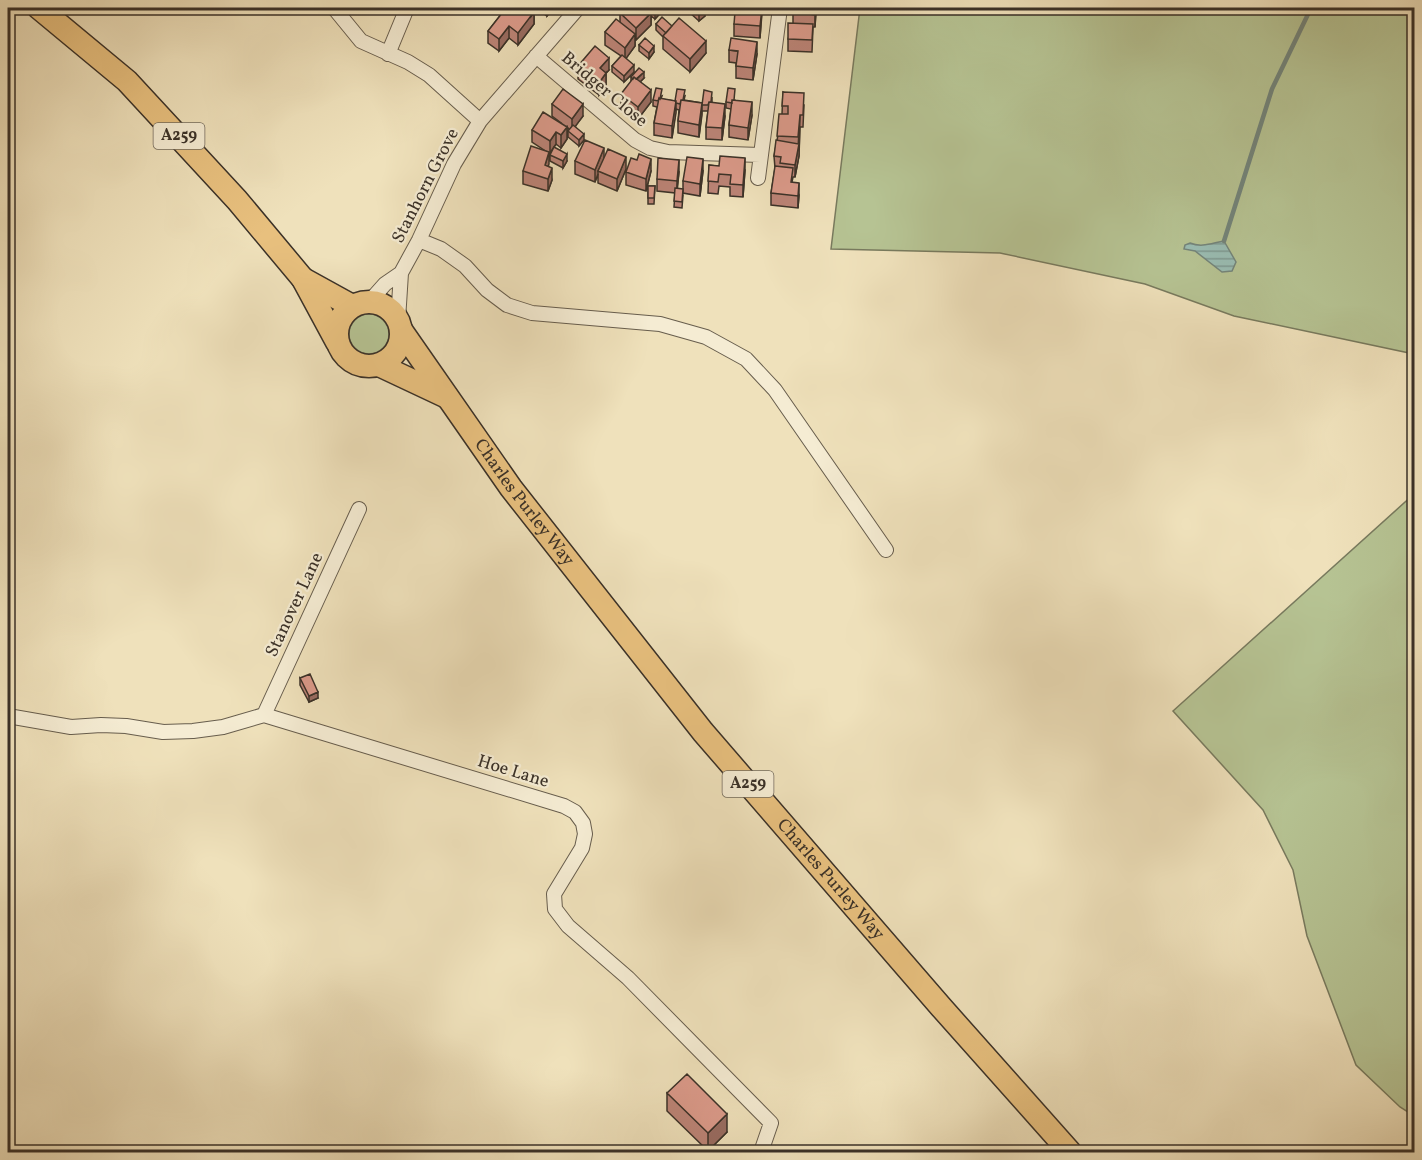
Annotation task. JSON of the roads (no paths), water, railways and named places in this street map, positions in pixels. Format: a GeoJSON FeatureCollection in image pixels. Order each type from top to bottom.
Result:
{"type":"FeatureCollection","features":[{"type":"Feature","properties":{"kind":"main road","name":"A259"},"geometry":{"type":"LineString","coordinates":[[39,8],[128,81],[237,200],[303,279],[337,342]]}},
{"type":"Feature","properties":{"kind":"main road","name":"A259"},"geometry":{"type":"LineString","coordinates":[[303,279],[360,304]]}},
{"type":"Feature","properties":{"kind":"main road"},"geometry":{"type":"LineString","coordinates":[[360,304],[386,306],[400,325],[400,341],[396,351],[379,365],[358,365],[341,352],[337,342],[336,332],[339,321],[344,313],[360,304]]}},
{"type":"Feature","properties":{"kind":"main road","name":"Charles Purley Way"},"geometry":{"type":"LineString","coordinates":[[400,325],[511,488],[703,732],[933,998],[1070,1152]]}},
{"type":"Feature","properties":{"kind":"main road","name":"Charles Purley Way"},"geometry":{"type":"LineString","coordinates":[[379,365],[448,398]]}},
{"type":"Feature","properties":{"kind":"street"},"geometry":{"type":"LineString","coordinates":[[334,8],[361,41],[408,62],[429,75],[480,121]]}},
{"type":"Feature","properties":{"kind":"street"},"geometry":{"type":"LineString","coordinates":[[388,54],[407,8]]}},
{"type":"Feature","properties":{"kind":"street","name":"Stanhorn Grove"},"geometry":{"type":"LineString","coordinates":[[360,304],[401,273],[454,164],[480,121],[578,8]]}},
{"type":"Feature","properties":{"kind":"street"},"geometry":{"type":"LineString","coordinates":[[758,178],[780,8]]}},
{"type":"Feature","properties":{"kind":"street","name":"Bridger Close"},"geometry":{"type":"LineString","coordinates":[[536,56],[635,140],[650,148],[668,152],[760,155]]}},
{"type":"Feature","properties":{"kind":"street"},"geometry":{"type":"LineString","coordinates":[[419,240],[441,249],[465,266],[487,290],[507,305],[532,313],[660,324],[706,337],[746,359],[775,390],[886,550]]}},
{"type":"Feature","properties":{"kind":"street","name":"Stanhorn Grove"},"geometry":{"type":"LineString","coordinates":[[400,325],[401,273]]}},
{"type":"Feature","properties":{"kind":"street","name":"Stanover Lane"},"geometry":{"type":"LineString","coordinates":[[264,716],[359,509]]}},
{"type":"Feature","properties":{"kind":"street"},"geometry":{"type":"LineString","coordinates":[[8,717],[71,727],[109,725],[163,732],[223,727],[264,716]]}},
{"type":"Feature","properties":{"kind":"street","name":"Hoe Lane"},"geometry":{"type":"LineString","coordinates":[[264,716],[542,799],[575,812],[583,823],[585,834],[582,849],[554,894],[555,909],[568,926],[628,978],[771,1123],[761,1152]]}},
{"type":"Feature","properties":{"kind":"water"},"geometry":{"type":"Polygon","coordinates":[[[1224,241],[1236,262],[1232,271],[1222,272],[1195,251],[1184,249],[1185,245],[1190,243],[1203,245],[1224,241]]]}},
{"type":"Feature","properties":{"kind":"waterway"},"geometry":{"type":"LineString","coordinates":[[1224,241],[1272,89],[1311,8]]}}]}
